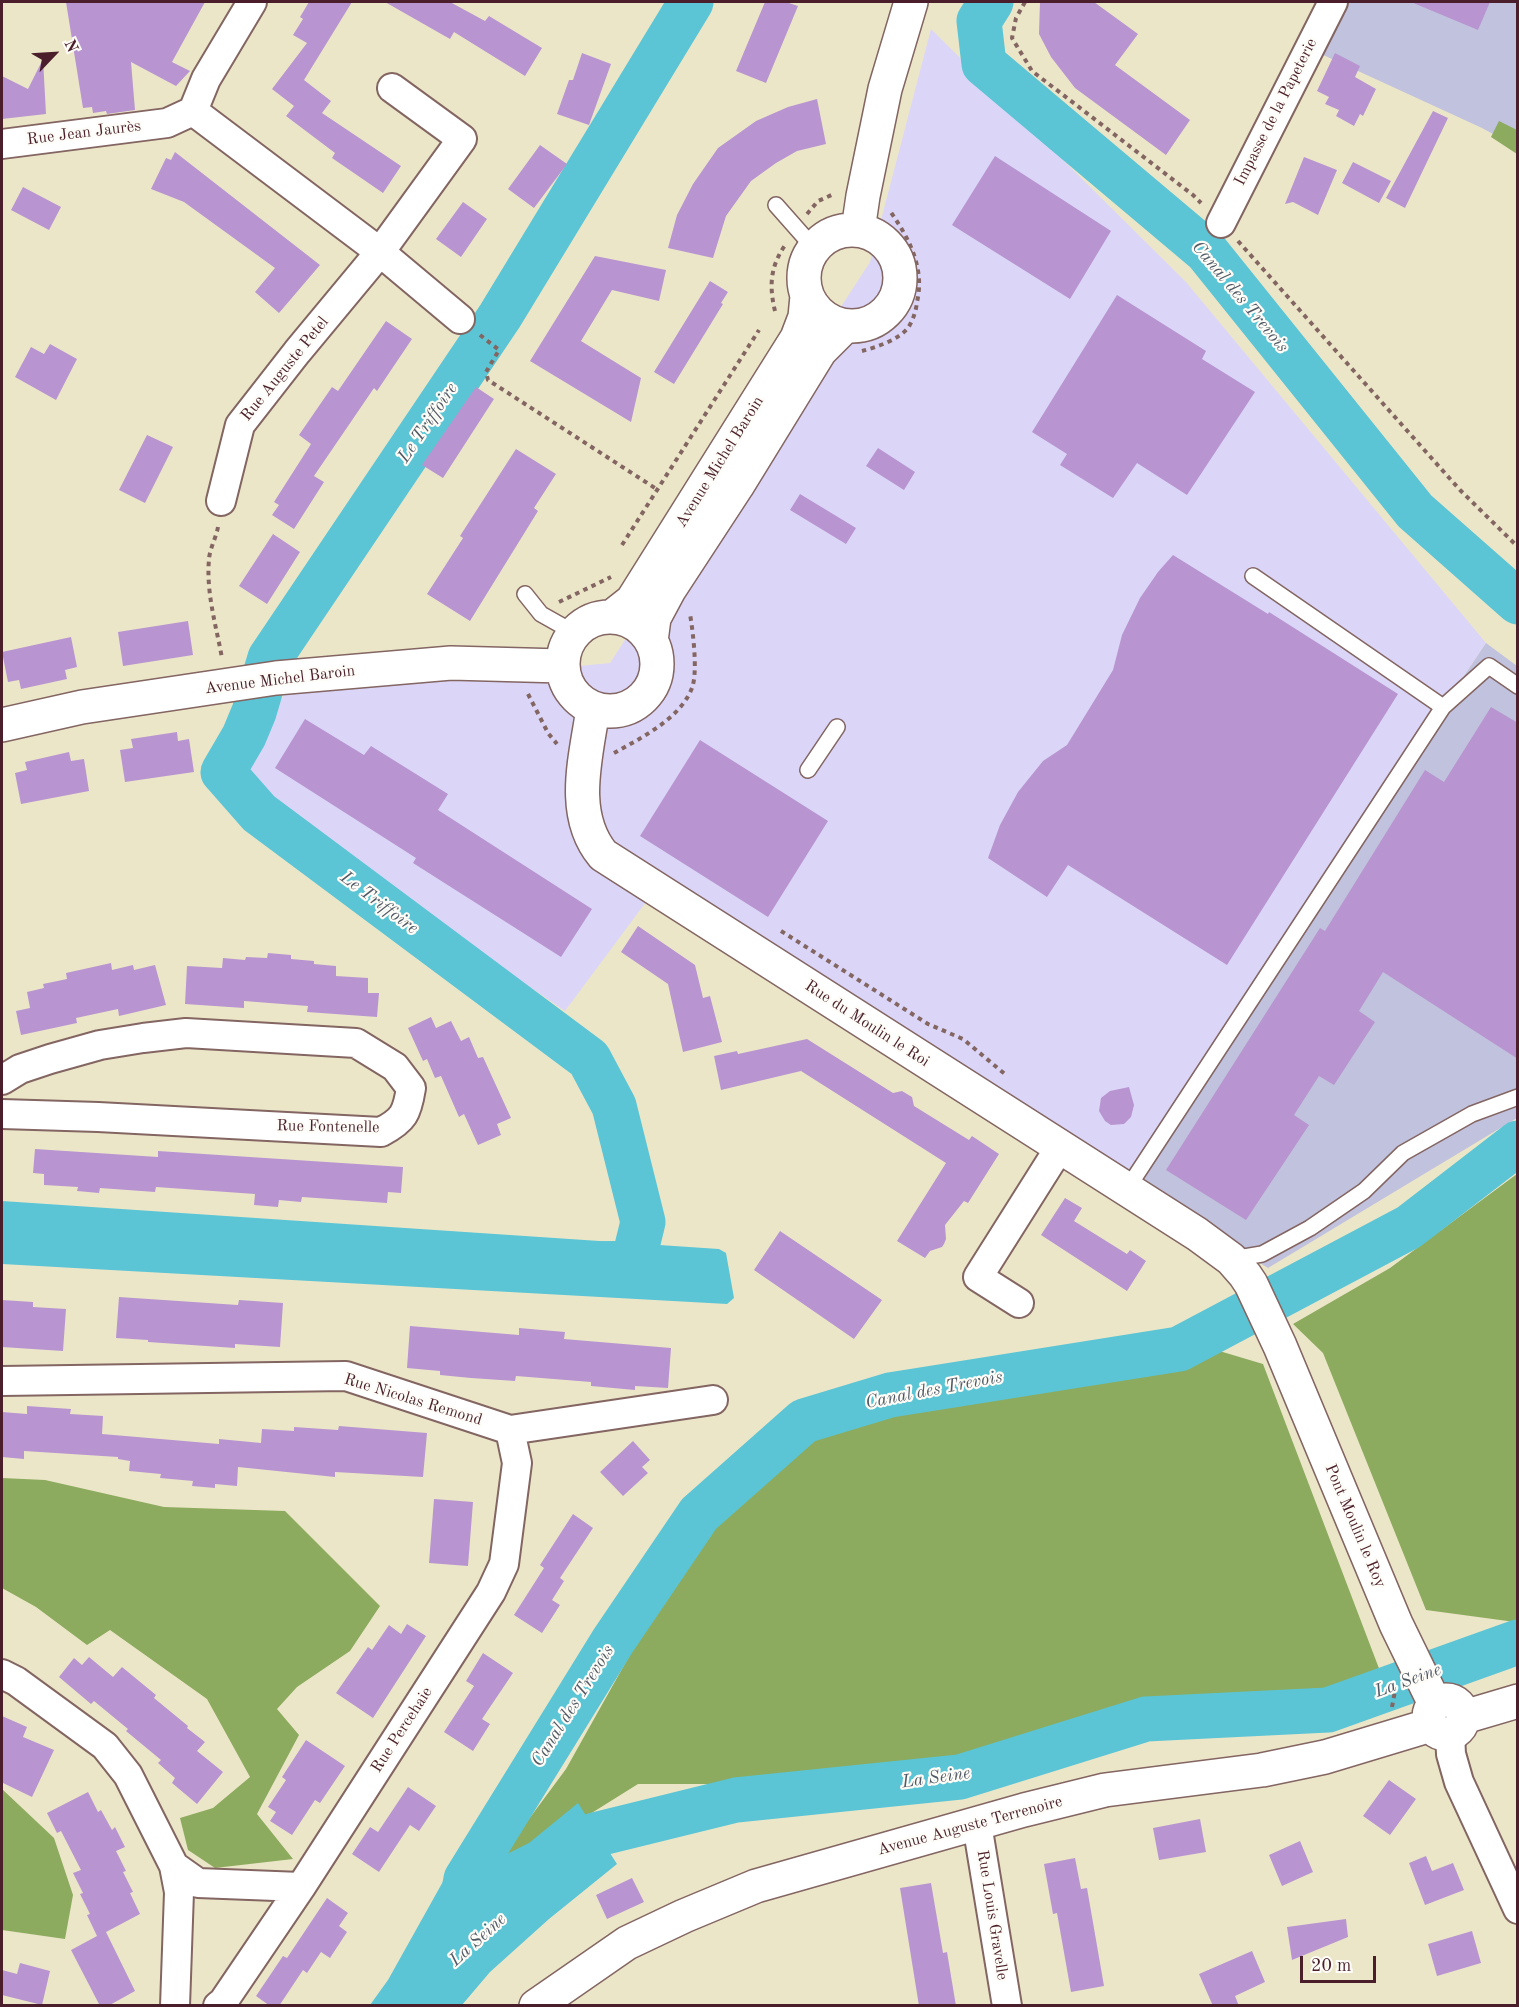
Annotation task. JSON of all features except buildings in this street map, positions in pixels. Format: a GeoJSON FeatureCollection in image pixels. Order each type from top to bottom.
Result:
{"type":"FeatureCollection","features":[{"type":"Feature","properties":{"kind":"street"},"geometry":{"type":"LineString","coordinates":[[252,2],[206,79],[193,111],[380,252],[466,324]]}},
{"type":"Feature","properties":{"kind":"street"},"geometry":{"type":"LineString","coordinates":[[858,230],[885,89],[911,2]]}},
{"type":"Feature","properties":{"kind":"street","name":"Impasse de la Papeterie"},"geometry":{"type":"LineString","coordinates":[[1221,223],[1333,2]]}},
{"type":"Feature","properties":{"kind":"street","name":"Rue Auguste Petel"},"geometry":{"type":"LineString","coordinates":[[221,501],[240,425],[380,252],[462,139],[392,88]]}},
{"type":"Feature","properties":{"kind":"street","name":"Rue Jean Jaurès"},"geometry":{"type":"LineString","coordinates":[[2,144],[167,123],[193,111]]}},
{"type":"Feature","properties":{"kind":"street"},"geometry":{"type":"LineString","coordinates":[[844,230],[858,230],[883,241],[894,255],[899,269],[900,286],[894,302],[886,313],[861,326],[849,340],[816,311],[807,296],[804,284],[805,265],[814,248],[826,237],[844,230]]}},
{"type":"Feature","properties":{"kind":"street","name":"Avenue Michel Baroin"},"geometry":{"type":"LineString","coordinates":[[613,616],[632,601],[798,338],[805,317],[807,296]]}},
{"type":"Feature","properties":{"kind":"street","name":"Avenue Michel Baroin"},"geometry":{"type":"LineString","coordinates":[[651,640],[654,618],[669,590],[737,486],[820,351],[849,340]]}},
{"type":"Feature","properties":{"kind":"street"},"geometry":{"type":"LineString","coordinates":[[613,616],[627,619],[641,628],[651,640],[657,666],[653,683],[642,699],[628,708],[607,712],[593,709],[579,701],[567,685],[562,666],[564,650],[573,632],[593,619],[613,616]]}},
{"type":"Feature","properties":{"kind":"street","name":"Avenue Michel Baroin"},"geometry":{"type":"LineString","coordinates":[[2,725],[82,707],[276,678],[451,663],[562,666]]}},
{"type":"Feature","properties":{"kind":"street","name":"Rue du Moulin le Roi"},"geometry":{"type":"LineString","coordinates":[[593,709],[582,804],[586,824],[594,843],[603,855],[1197,1234],[1231,1259],[1251,1284]]}},
{"type":"Feature","properties":{"kind":"street","name":"Rue Fontenelle"},"geometry":{"type":"LineString","coordinates":[[2,1080],[20,1069],[90,1048],[186,1033],[356,1044],[395,1068],[411,1088],[407,1111],[396,1124],[381,1132],[2,1114]]}},
{"type":"Feature","properties":{"kind":"street"},"geometry":{"type":"LineString","coordinates":[[1019,1303],[978,1277],[1060,1146]]}},
{"type":"Feature","properties":{"kind":"street","name":"Pont Moulin le Roy"},"geometry":{"type":"LineString","coordinates":[[1251,1284],[1280,1346],[1433,1709]]}},
{"type":"Feature","properties":{"kind":"street","name":"Rue Nicolas Remond"},"geometry":{"type":"LineString","coordinates":[[2,1381],[346,1376],[510,1430],[713,1400]]}},
{"type":"Feature","properties":{"kind":"street","name":"Rue Percehaie"},"geometry":{"type":"LineString","coordinates":[[218,2006],[224,2001],[301,1887],[491,1592],[504,1564],[517,1463],[510,1430]]}},
{"type":"Feature","properties":{"kind":"street"},"geometry":{"type":"LineString","coordinates":[[2,1674],[16,1681],[105,1746],[128,1775],[174,1866],[179,1892],[175,2006]]}},
{"type":"Feature","properties":{"kind":"street","name":"Avenue Auguste Terrenoire"},"geometry":{"type":"LineString","coordinates":[[536,2006],[627,1943],[746,1890],[1024,1810],[1105,1790],[1262,1770],[1325,1757],[1433,1709],[1518,1701]]}},
{"type":"Feature","properties":{"kind":"street"},"geometry":{"type":"LineString","coordinates":[[1433,1709],[1459,1782],[1518,1909]]}},
{"type":"Feature","properties":{"kind":"street","name":"Rue Louis Gravelle"},"geometry":{"type":"LineString","coordinates":[[977,1824],[1007,2006]]}},
{"type":"Feature","properties":{"kind":"street"},"geometry":{"type":"LineString","coordinates":[[174,1866],[198,1883],[301,1887]]}},
{"type":"Feature","properties":{"kind":"lane"},"geometry":{"type":"LineString","coordinates":[[776,204],[814,248]]}},
{"type":"Feature","properties":{"kind":"lane"},"geometry":{"type":"LineString","coordinates":[[1253,576],[1443,706]]}},
{"type":"Feature","properties":{"kind":"lane"},"geometry":{"type":"LineString","coordinates":[[525,594],[541,614],[573,632]]}},
{"type":"Feature","properties":{"kind":"lane"},"geometry":{"type":"LineString","coordinates":[[1126,1189],[1443,706],[1490,666],[1518,686]]}},
{"type":"Feature","properties":{"kind":"lane"},"geometry":{"type":"LineString","coordinates":[[808,770],[837,727]]}},
{"type":"Feature","properties":{"kind":"lane"},"geometry":{"type":"LineString","coordinates":[[1231,1259],[1262,1254],[1310,1228],[1364,1191],[1403,1153],[1472,1114],[1518,1097]]}},
{"type":"Feature","properties":{"kind":"path"},"geometry":{"type":"LineString","coordinates":[[1025,2],[1016,18],[1012,38],[1032,71],[1193,195],[1254,257],[1460,490],[1518,547]]}},
{"type":"Feature","properties":{"kind":"path"},"geometry":{"type":"LineString","coordinates":[[849,340],[874,348],[907,329],[915,315],[921,280],[911,245],[890,210]]}},
{"type":"Feature","properties":{"kind":"path"},"geometry":{"type":"LineString","coordinates":[[466,324],[500,350],[486,372],[488,380],[658,490]]}},
{"type":"Feature","properties":{"kind":"path"},"geometry":{"type":"LineString","coordinates":[[622,545],[759,330]]}},
{"type":"Feature","properties":{"kind":"path"},"geometry":{"type":"LineString","coordinates":[[221,501],[217,532],[209,557],[208,579],[212,612],[232,685]]}},
{"type":"Feature","properties":{"kind":"path"},"geometry":{"type":"LineString","coordinates":[[608,758],[660,725],[685,702],[693,686],[694,666],[689,610]]}},
{"type":"Feature","properties":{"kind":"path"},"geometry":{"type":"LineString","coordinates":[[778,930],[928,1024],[963,1039],[1010,1079]]}},
{"type":"Feature","properties":{"kind":"path"},"geometry":{"type":"LineString","coordinates":[[1390,1714],[1433,1709]]}},
{"type":"Feature","properties":{"kind":"shaded area"},"geometry":{"type":"Polygon","coordinates":[[[1326,2],[1517,2],[1517,147],[1482,128],[1308,48],[1326,2]]]}},
{"type":"Feature","properties":{"kind":"shaded area"},"geometry":{"type":"Polygon","coordinates":[[[931,29],[1186,282],[1486,643],[1127,1180],[649,898],[565,1011],[235,785],[284,695],[610,663],[870,262],[931,29]]]}},
{"type":"Feature","properties":{"kind":"shaded area"},"geometry":{"type":"Polygon","coordinates":[[[1486,643],[1517,666],[1517,1118],[1268,1268],[1127,1180],[1486,643]]]}},
{"type":"Feature","properties":{"kind":"green space"},"geometry":{"type":"Polygon","coordinates":[[[1499,121],[1517,130],[1517,154],[1491,137],[1499,121]]]}},
{"type":"Feature","properties":{"kind":"green space"},"geometry":{"type":"Polygon","coordinates":[[[1517,1174],[1518,1621],[1515,1622],[1426,1610],[1323,1353],[1293,1324],[1390,1268],[1517,1174]]]}},
{"type":"Feature","properties":{"kind":"green space"},"geometry":{"type":"Polygon","coordinates":[[[1216,1350],[1263,1364],[1380,1671],[1326,1694],[1123,1710],[1032,1740],[941,1763],[726,1784],[638,1784],[550,1839],[497,1862],[566,1769],[636,1644],[701,1538],[800,1442],[886,1416],[1099,1379],[1216,1350]]]}},
{"type":"Feature","properties":{"kind":"green space"},"geometry":{"type":"Polygon","coordinates":[[[2,1478],[45,1480],[164,1507],[285,1511],[380,1606],[350,1651],[297,1687],[277,1709],[299,1735],[257,1814],[293,1859],[215,1868],[188,1850],[180,1818],[213,1808],[250,1777],[207,1699],[110,1630],[87,1645],[36,1607],[2,1588],[2,1478]]]}},
{"type":"Feature","properties":{"kind":"green space"},"geometry":{"type":"Polygon","coordinates":[[[2,1789],[54,1838],[73,1895],[65,1939],[2,1930],[2,1789]]]}},
{"type":"Feature","properties":{"kind":"water"},"geometry":{"type":"Polygon","coordinates":[[[2,1201],[719,1249],[726,1253],[734,1298],[727,1304],[2,1264],[2,1201]]]}},
{"type":"Feature","properties":{"kind":"water"},"geometry":{"type":"Polygon","coordinates":[[[578,1803],[617,1864],[549,1919],[490,1972],[462,2005],[370,2005],[388,1980],[469,1835],[499,1852],[497,1859],[529,1843],[578,1803]]]}},
{"type":"Feature","properties":{"kind":"waterway","name":"Le Triffoire"},"geometry":{"type":"LineString","coordinates":[[592,1264],[633,1263],[643,1222],[614,1106],[589,1059],[259,813],[223,772],[244,736],[254,712],[270,658],[500,316],[691,2]]}},
{"type":"Feature","properties":{"kind":"waterway","name":"Canal des Trevois"},"geometry":{"type":"LineString","coordinates":[[991,2],[979,21],[984,64],[1206,251],[1415,511],[1518,602]]}},
{"type":"Feature","properties":{"kind":"waterway","name":"Canal des Trevois"},"geometry":{"type":"LineString","coordinates":[[462,1901],[466,1879],[613,1641],[699,1514],[804,1421],[890,1395],[1179,1349],[1409,1227],[1518,1143]]}},
{"type":"Feature","properties":{"kind":"waterway","name":"La Seine"},"geometry":{"type":"LineString","coordinates":[[552,1872],[594,1835],[736,1800],[960,1777],[1146,1719],[1328,1710],[1518,1642]]}}]}
